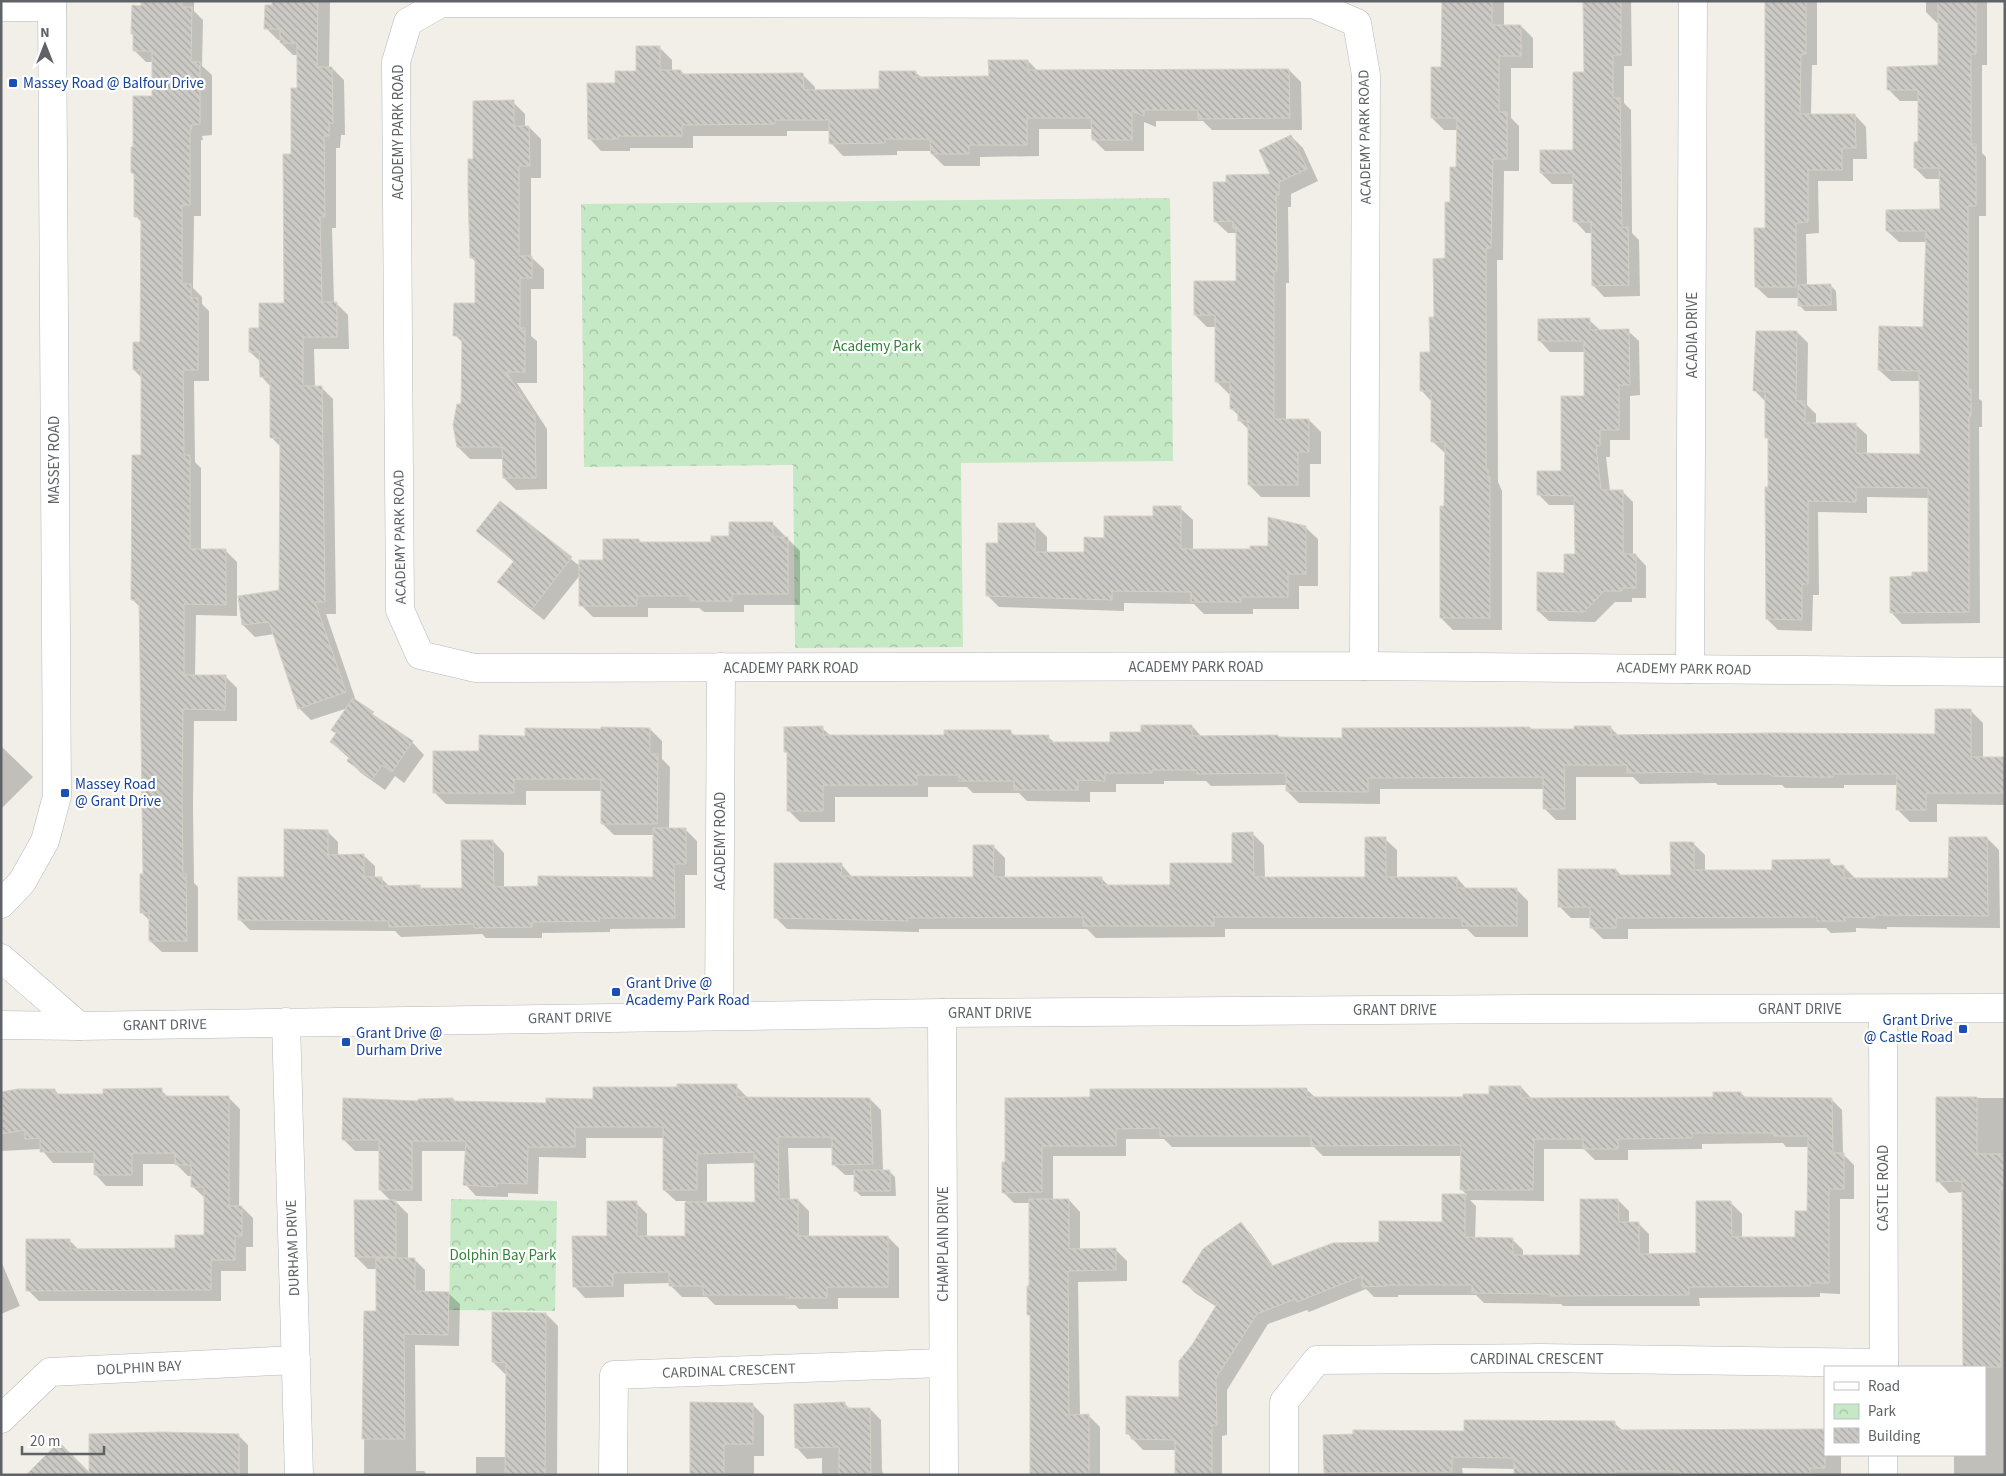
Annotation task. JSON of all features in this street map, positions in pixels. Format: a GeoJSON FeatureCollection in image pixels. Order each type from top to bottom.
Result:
{"type":"FeatureCollection","features":[{"type":"Feature","properties":{"kind":"street","name":"ACADIA DRIVE"},"geometry":{"type":"LineString","coordinates":[[1690,669],[1693,1]]}},
{"type":"Feature","properties":{"kind":"street","name":"ACADEMY PARK ROAD"},"geometry":{"type":"LineString","coordinates":[[1364,666],[1366,75],[1357,23],[1313,4],[441,2],[408,22],[396,62],[400,610],[420,656],[475,668],[1364,666],[2005,672]]}},
{"type":"Feature","properties":{"kind":"street"},"geometry":{"type":"LineString","coordinates":[[1,7],[52,4]]}},
{"type":"Feature","properties":{"kind":"street","name":"MASSEY ROAD"},"geometry":{"type":"LineString","coordinates":[[1,904],[22,882],[45,841],[57,796],[52,4]]}},
{"type":"Feature","properties":{"kind":"street","name":"ACADEMY ROAD"},"geometry":{"type":"LineString","coordinates":[[719,1015],[721,667]]}},
{"type":"Feature","properties":{"kind":"street"},"geometry":{"type":"LineString","coordinates":[[1,958],[78,1026]]}},
{"type":"Feature","properties":{"kind":"street","name":"GRANT DRIVE"},"geometry":{"type":"LineString","coordinates":[[1,1025],[78,1026],[942,1013],[2005,1008]]}},
{"type":"Feature","properties":{"kind":"street","name":"CASTLE ROAD"},"geometry":{"type":"LineString","coordinates":[[1883,1009],[1884,1365]]}},
{"type":"Feature","properties":{"kind":"street","name":"CHAMPLAIN DRIVE"},"geometry":{"type":"LineString","coordinates":[[942,1013],[944,1475]]}},
{"type":"Feature","properties":{"kind":"street","name":"DURHAM DRIVE"},"geometry":{"type":"LineString","coordinates":[[286,1022],[299,1475]]}},
{"type":"Feature","properties":{"kind":"street","name":"CARDINAL CRESCENT"},"geometry":{"type":"LineString","coordinates":[[1284,1475],[1284,1402],[1318,1360],[1540,1358],[1884,1365]]}},
{"type":"Feature","properties":{"kind":"street","name":"DOLPHIN BAY"},"geometry":{"type":"LineString","coordinates":[[1,1419],[50,1372],[296,1360]]}},
{"type":"Feature","properties":{"kind":"street","name":"CARDINAL CRESCENT"},"geometry":{"type":"LineString","coordinates":[[613,1475],[614,1375],[944,1363]]}},
{"type":"Feature","properties":{"kind":"street"},"geometry":{"type":"LineString","coordinates":[[1883,1456],[1883,1475]]}},
{"type":"Feature","properties":{"kind":"green space","name":"Academy Park"},"geometry":{"type":"Polygon","coordinates":[[[1170,198],[1173,461],[961,463],[963,647],[795,648],[793,465],[584,467],[581,204],[1170,198]]]}},
{"type":"Feature","properties":{"kind":"green space","name":"Dolphin Bay Park"},"geometry":{"type":"Polygon","coordinates":[[[451,1199],[557,1201],[555,1311],[449,1310],[451,1199]]]}},
{"type":"Feature","properties":{"kind":"building"},"geometry":{"type":"Polygon","coordinates":[[[141,1],[182,1],[182,7],[192,7],[191,62],[200,62],[200,124],[191,125],[192,129],[190,129],[190,205],[182,205],[182,284],[191,284],[191,298],[198,298],[198,370],[183,370],[184,455],[190,455],[190,549],[226,549],[226,605],[184,604],[184,675],[226,675],[225,710],[183,709],[183,874],[186,874],[187,941],[149,941],[149,913],[140,913],[140,874],[143,874],[139,600],[131,600],[132,455],[141,455],[141,370],[133,370],[133,342],[140,342],[141,217],[134,217],[134,173],[131,173],[131,147],[133,147],[133,96],[152,96],[152,51],[133,51],[133,34],[131,34],[132,5],[141,6],[141,1]]]}},
{"type":"Feature","properties":{"kind":"building"},"geometry":{"type":"Polygon","coordinates":[[[272,1],[318,1],[317,67],[332,67],[333,123],[329,123],[329,136],[324,136],[325,217],[320,217],[322,302],[337,302],[337,337],[303,337],[303,386],[322,386],[325,602],[315,602],[346,692],[298,709],[269,622],[242,625],[238,596],[279,590],[280,438],[270,438],[270,377],[260,377],[259,352],[249,352],[249,328],[259,328],[259,303],[284,303],[283,154],[291,154],[291,88],[297,88],[297,43],[280,43],[280,29],[264,29],[265,5],[272,5],[272,1]]]}},
{"type":"Feature","properties":{"kind":"building"},"geometry":{"type":"Polygon","coordinates":[[[1442,1],[1492,1],[1492,25],[1521,25],[1521,56],[1499,56],[1499,112],[1507,112],[1507,159],[1493,159],[1491,248],[1486,248],[1486,470],[1488,470],[1488,477],[1490,477],[1490,618],[1440,618],[1440,506],[1444,506],[1445,442],[1431,442],[1431,391],[1420,391],[1420,352],[1430,352],[1429,317],[1434,317],[1433,259],[1445,258],[1445,202],[1450,202],[1450,167],[1456,167],[1457,118],[1431,118],[1431,67],[1441,67],[1442,1]]]}},
{"type":"Feature","properties":{"kind":"building"},"geometry":{"type":"Polygon","coordinates":[[[1583,1],[1621,1],[1621,55],[1613,55],[1613,98],[1620,98],[1622,228],[1628,227],[1629,285],[1592,286],[1591,222],[1573,222],[1573,173],[1540,173],[1540,150],[1573,150],[1573,72],[1584,72],[1583,1]]]}},
{"type":"Feature","properties":{"kind":"building"},"geometry":{"type":"Polygon","coordinates":[[[1765,1],[1806,1],[1806,54],[1801,54],[1800,114],[1855,114],[1856,148],[1842,148],[1842,170],[1808,170],[1808,222],[1796,223],[1796,287],[1755,287],[1754,228],[1765,228],[1765,1]]]}},
{"type":"Feature","properties":{"kind":"building"},"geometry":{"type":"Polygon","coordinates":[[[1938,1],[1976,1],[1976,54],[1971,54],[1971,144],[1976,144],[1976,206],[1968,206],[1968,389],[1971,389],[1971,416],[1969,416],[1969,612],[1890,613],[1890,577],[1912,576],[1912,572],[1928,572],[1928,488],[1856,487],[1856,502],[1808,501],[1808,584],[1802,584],[1802,620],[1766,619],[1765,487],[1768,487],[1768,438],[1765,438],[1765,391],[1753,391],[1756,331],[1797,331],[1796,401],[1805,401],[1805,423],[1856,423],[1856,453],[1920,454],[1919,371],[1878,370],[1879,326],[1923,327],[1926,231],[1886,231],[1886,210],[1940,209],[1939,168],[1914,168],[1914,142],[1918,142],[1918,90],[1887,90],[1887,67],[1938,65],[1938,1]]]}},
{"type":"Feature","properties":{"kind":"building"},"geometry":{"type":"Polygon","coordinates":[[[636,46],[660,46],[660,70],[681,70],[681,74],[803,73],[804,90],[879,89],[879,71],[916,71],[916,77],[989,76],[988,60],[1028,60],[1028,70],[1289,69],[1290,118],[1198,119],[1198,110],[1144,110],[1144,116],[1132,111],[1132,140],[1092,140],[1091,118],[1027,118],[1027,145],[969,145],[969,154],[931,154],[930,139],[885,139],[885,143],[829,144],[829,120],[775,120],[775,124],[682,125],[682,136],[618,136],[618,139],[588,139],[587,83],[615,83],[615,71],[636,71],[636,46]]]}},
{"type":"Feature","properties":{"kind":"building"},"geometry":{"type":"Polygon","coordinates":[[[514,100],[514,126],[529,126],[530,166],[519,166],[519,256],[532,256],[532,278],[520,278],[520,328],[525,328],[525,372],[506,372],[535,416],[536,478],[503,478],[502,447],[457,447],[453,425],[457,404],[461,404],[462,336],[453,336],[454,303],[475,303],[475,258],[470,258],[468,193],[468,159],[473,159],[473,101],[514,100]]]}},
{"type":"Feature","properties":{"kind":"building"},"geometry":{"type":"Polygon","coordinates":[[[1291,135],[1307,169],[1279,182],[1279,195],[1276,195],[1277,271],[1274,271],[1274,419],[1309,419],[1309,452],[1298,452],[1298,485],[1248,485],[1248,421],[1238,421],[1238,409],[1230,409],[1230,382],[1215,382],[1215,315],[1194,315],[1194,281],[1236,281],[1236,228],[1233,228],[1233,221],[1214,222],[1213,182],[1226,182],[1226,175],[1270,174],[1259,150],[1291,135]]]}},
{"type":"Feature","properties":{"kind":"building"},"geometry":{"type":"Polygon","coordinates":[[[1831,284],[1831,305],[1798,306],[1798,285],[1831,284]]]}},
{"type":"Feature","properties":{"kind":"building"},"geometry":{"type":"Polygon","coordinates":[[[1590,318],[1590,330],[1629,329],[1630,385],[1619,385],[1619,430],[1600,430],[1600,446],[1596,446],[1601,490],[1623,490],[1623,554],[1636,554],[1636,588],[1622,588],[1622,591],[1604,591],[1584,612],[1537,611],[1537,572],[1564,573],[1564,554],[1575,554],[1574,496],[1537,495],[1537,471],[1561,471],[1561,396],[1584,396],[1584,341],[1538,341],[1538,319],[1590,318]]]}},
{"type":"Feature","properties":{"kind":"building"},"geometry":{"type":"Polygon","coordinates":[[[500,501],[572,557],[532,609],[497,582],[514,561],[476,531],[500,501]]]}},
{"type":"Feature","properties":{"kind":"building"},"geometry":{"type":"Polygon","coordinates":[[[1153,506],[1181,506],[1181,549],[1250,549],[1250,546],[1268,546],[1268,517],[1306,526],[1306,574],[1288,574],[1288,597],[1241,597],[1241,602],[1191,602],[1191,592],[1112,591],[1112,600],[986,596],[986,543],[998,543],[998,523],[1035,523],[1035,552],[1084,552],[1084,537],[1104,538],[1104,516],[1153,516],[1153,506]]]}},
{"type":"Feature","properties":{"kind":"building"},"geometry":{"type":"Polygon","coordinates":[[[729,522],[773,522],[773,537],[788,537],[788,594],[732,594],[732,601],[690,601],[690,596],[637,596],[637,606],[579,606],[579,560],[603,560],[603,539],[639,539],[639,542],[711,542],[711,536],[729,536],[729,522]]]}},
{"type":"Feature","properties":{"kind":"building"},"geometry":{"type":"Polygon","coordinates":[[[353,698],[374,712],[372,714],[413,741],[392,772],[382,765],[372,779],[347,761],[350,756],[330,742],[336,733],[331,730],[353,698]]]}},
{"type":"Feature","properties":{"kind":"building"},"geometry":{"type":"Polygon","coordinates":[[[1935,709],[1971,709],[1971,757],[2005,757],[2005,793],[1926,793],[1926,810],[1896,810],[1897,774],[1833,774],[1833,777],[1812,777],[1771,776],[1771,774],[1704,774],[1704,772],[1627,773],[1627,765],[1564,765],[1565,809],[1543,809],[1543,777],[1368,778],[1368,792],[1286,791],[1286,773],[1197,774],[1197,770],[1152,770],[1152,773],[1105,773],[1105,781],[1078,780],[1078,790],[1014,790],[1014,781],[959,781],[959,775],[917,775],[917,785],[823,785],[823,811],[787,811],[787,752],[784,752],[784,727],[823,726],[823,735],[944,735],[944,730],[1011,730],[1011,735],[1049,735],[1049,742],[1110,742],[1110,732],[1141,732],[1141,725],[1192,725],[1192,736],[1278,735],[1278,737],[1342,738],[1342,728],[1530,727],[1530,729],[1574,729],[1574,726],[1611,726],[1611,735],[1772,733],[1935,734],[1935,709]]]}},
{"type":"Feature","properties":{"kind":"building"},"geometry":{"type":"Polygon","coordinates":[[[601,727],[650,728],[650,754],[658,754],[657,824],[601,824],[601,779],[514,779],[514,793],[433,793],[433,751],[479,751],[479,735],[525,736],[525,728],[601,729],[601,727]]]}},
{"type":"Feature","properties":{"kind":"building"},"geometry":{"type":"Polygon","coordinates":[[[653,828],[686,828],[686,864],[674,864],[675,918],[599,918],[600,921],[532,922],[532,927],[474,928],[474,924],[389,927],[389,921],[238,920],[238,877],[284,877],[284,829],[328,830],[328,855],[364,854],[364,877],[382,877],[382,886],[420,885],[420,888],[462,888],[461,840],[493,840],[494,887],[538,886],[538,876],[653,877],[653,828]]]}},
{"type":"Feature","properties":{"kind":"building"},"geometry":{"type":"Polygon","coordinates":[[[1253,832],[1254,877],[1365,877],[1365,837],[1386,837],[1386,877],[1457,877],[1457,888],[1517,888],[1517,926],[1462,926],[1462,918],[1214,917],[1214,926],[1083,926],[1083,917],[907,918],[908,921],[774,918],[774,863],[842,863],[841,876],[973,877],[973,845],[994,845],[993,877],[1102,877],[1102,885],[1170,885],[1170,863],[1232,863],[1232,833],[1253,832]]]}},
{"type":"Feature","properties":{"kind":"building"},"geometry":{"type":"Polygon","coordinates":[[[1949,837],[1987,837],[1988,916],[1875,915],[1875,918],[1845,917],[1845,921],[1817,921],[1817,917],[1616,918],[1616,928],[1590,928],[1590,907],[1558,907],[1558,869],[1616,869],[1616,875],[1671,875],[1670,842],[1694,842],[1694,870],[1772,870],[1772,860],[1830,859],[1830,866],[1844,865],[1844,878],[1948,878],[1949,837]]]}},
{"type":"Feature","properties":{"kind":"building"},"geometry":{"type":"Polygon","coordinates":[[[677,1084],[737,1084],[737,1097],[870,1098],[873,1164],[832,1165],[832,1137],[778,1137],[779,1199],[798,1199],[798,1236],[888,1236],[888,1287],[827,1287],[827,1298],[786,1298],[786,1295],[703,1295],[703,1286],[669,1286],[669,1272],[613,1273],[613,1286],[573,1287],[572,1236],[607,1236],[607,1201],[637,1201],[637,1236],[685,1236],[685,1202],[755,1202],[754,1152],[697,1154],[697,1190],[663,1190],[663,1127],[575,1127],[575,1147],[528,1147],[527,1184],[497,1183],[497,1187],[463,1185],[466,1141],[412,1141],[412,1190],[379,1190],[379,1140],[342,1140],[343,1098],[418,1101],[418,1099],[453,1098],[453,1101],[546,1103],[546,1098],[593,1099],[593,1087],[677,1087],[677,1084]]]}},
{"type":"Feature","properties":{"kind":"building"},"geometry":{"type":"Polygon","coordinates":[[[1489,1086],[1521,1086],[1521,1098],[1713,1097],[1713,1092],[1741,1092],[1741,1097],[1832,1098],[1833,1153],[1844,1153],[1844,1189],[1829,1189],[1829,1283],[1810,1283],[1810,1286],[1689,1287],[1689,1295],[1551,1296],[1551,1294],[1472,1293],[1472,1285],[1387,1285],[1362,1287],[1362,1276],[1297,1302],[1295,1299],[1257,1314],[1216,1378],[1217,1425],[1212,1425],[1212,1475],[1175,1475],[1175,1440],[1131,1439],[1131,1434],[1126,1434],[1126,1396],[1179,1397],[1179,1361],[1192,1345],[1217,1304],[1182,1282],[1203,1249],[1241,1222],[1272,1266],[1333,1243],[1379,1242],[1379,1221],[1442,1222],[1442,1194],[1465,1194],[1465,1237],[1513,1238],[1513,1255],[1580,1255],[1580,1199],[1618,1199],[1619,1222],[1639,1222],[1639,1254],[1696,1253],[1696,1201],[1731,1201],[1732,1237],[1795,1237],[1795,1211],[1807,1211],[1808,1136],[1774,1136],[1774,1133],[1692,1133],[1692,1138],[1618,1139],[1618,1149],[1583,1149],[1583,1139],[1534,1139],[1533,1190],[1460,1190],[1461,1145],[1311,1146],[1311,1136],[1160,1136],[1160,1128],[1116,1129],[1116,1146],[1042,1146],[1042,1192],[1002,1193],[1002,1162],[1005,1162],[1005,1098],[1090,1097],[1090,1089],[1307,1088],[1307,1097],[1463,1097],[1463,1094],[1489,1094],[1489,1086]]]}},
{"type":"Feature","properties":{"kind":"building"},"geometry":{"type":"Polygon","coordinates":[[[162,1088],[162,1096],[229,1096],[229,1206],[242,1206],[242,1236],[235,1236],[235,1260],[211,1260],[211,1290],[26,1291],[26,1239],[70,1239],[70,1249],[175,1248],[175,1235],[204,1235],[204,1187],[191,1187],[191,1165],[175,1165],[175,1153],[132,1153],[132,1175],[94,1175],[94,1152],[40,1152],[40,1138],[25,1139],[25,1130],[1,1134],[1,1092],[18,1089],[55,1089],[55,1094],[103,1094],[103,1089],[162,1088]]]}},
{"type":"Feature","properties":{"kind":"building"},"geometry":{"type":"Polygon","coordinates":[[[1936,1097],[1977,1097],[1977,1154],[2005,1154],[2005,1189],[2000,1189],[2001,1367],[1963,1366],[1962,1181],[1936,1182],[1936,1097]]]}},
{"type":"Feature","properties":{"kind":"building"},"geometry":{"type":"Polygon","coordinates":[[[854,1170],[890,1170],[890,1191],[854,1191],[854,1170]]]}},
{"type":"Feature","properties":{"kind":"building"},"geometry":{"type":"Polygon","coordinates":[[[1029,1199],[1069,1199],[1069,1249],[1116,1248],[1116,1270],[1068,1271],[1069,1415],[1089,1414],[1089,1475],[1030,1475],[1030,1315],[1027,1315],[1029,1199]]]}},
{"type":"Feature","properties":{"kind":"building"},"geometry":{"type":"Polygon","coordinates":[[[354,1200],[396,1200],[396,1257],[355,1257],[354,1200]]]}},
{"type":"Feature","properties":{"kind":"building"},"geometry":{"type":"Polygon","coordinates":[[[376,1258],[415,1258],[415,1291],[449,1292],[448,1335],[404,1334],[405,1439],[362,1439],[364,1311],[376,1311],[376,1258]]]}},
{"type":"Feature","properties":{"kind":"building"},"geometry":{"type":"Polygon","coordinates":[[[492,1312],[546,1313],[545,1475],[505,1475],[506,1363],[492,1362],[492,1312]]]}},
{"type":"Feature","properties":{"kind":"building"},"geometry":{"type":"Polygon","coordinates":[[[690,1402],[753,1403],[753,1444],[724,1444],[724,1475],[690,1475],[690,1402]]]}},
{"type":"Feature","properties":{"kind":"building"},"geometry":{"type":"Polygon","coordinates":[[[845,1402],[845,1408],[870,1408],[871,1475],[839,1475],[839,1447],[795,1448],[794,1404],[845,1402]]]}},
{"type":"Feature","properties":{"kind":"building"},"geometry":{"type":"Polygon","coordinates":[[[1464,1420],[1615,1421],[1615,1430],[1824,1429],[1825,1468],[1810,1468],[1810,1475],[1675,1475],[1675,1471],[1615,1471],[1615,1475],[1514,1475],[1514,1458],[1452,1457],[1452,1472],[1324,1473],[1323,1435],[1353,1434],[1353,1430],[1464,1431],[1464,1420]]]}},
{"type":"Feature","properties":{"kind":"building"},"geometry":{"type":"Polygon","coordinates":[[[162,1432],[239,1434],[239,1475],[26,1475],[59,1442],[89,1472],[89,1434],[162,1432]]]}},
{"type":"Feature","properties":{"kind":"place","name":"Massey Road @ Balfour Drive"},"geometry":{"type":"Point","coordinates":[13,83]}},
{"type":"Feature","properties":{"kind":"place","name":"Massey Road @ Grant Drive"},"geometry":{"type":"Point","coordinates":[65,793]}},
{"type":"Feature","properties":{"kind":"place","name":"Grant Drive @ Academy Park Road"},"geometry":{"type":"Point","coordinates":[616,992]}},
{"type":"Feature","properties":{"kind":"place","name":"Grant Drive @ Castle Road"},"geometry":{"type":"Point","coordinates":[1963,1029]}},
{"type":"Feature","properties":{"kind":"place","name":"Grant Drive @ Durham Drive"},"geometry":{"type":"Point","coordinates":[346,1042]}}]}
